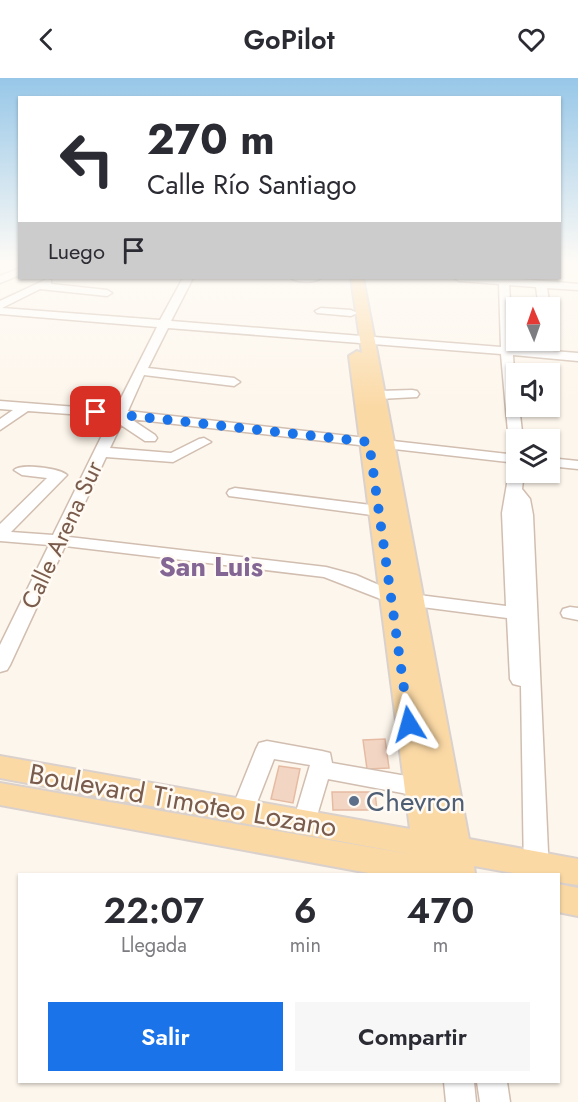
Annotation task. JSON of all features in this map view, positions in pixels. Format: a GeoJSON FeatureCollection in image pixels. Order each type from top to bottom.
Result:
{"type":"FeatureCollection","features":[{"type":"Feature","properties":{"kind":"main road"},"geometry":{"type":"LineString","coordinates":[[360,311],[362,342],[403,598],[442,865]]}},
{"type":"Feature","properties":{"kind":"main road"},"geometry":{"type":"LineString","coordinates":[[351,313],[379,395],[379,514],[403,598],[418,787],[442,865]]}},
{"type":"Feature","properties":{"kind":"main road","name":"Boulevard Timoteo Lozano"},"geometry":{"type":"LineString","coordinates":[[0,767],[305,822],[442,865]]}},
{"type":"Feature","properties":{"kind":"main road","name":"Boulevard Timoteo Lozano"},"geometry":{"type":"LineString","coordinates":[[0,794],[442,865],[578,872]]}},
{"type":"Feature","properties":{"kind":"main road"},"geometry":{"type":"LineString","coordinates":[[560,898],[578,902]]}},
{"type":"Feature","properties":{"kind":"street"},"geometry":{"type":"LineString","coordinates":[[0,311],[362,342],[417,352],[507,353],[578,359]]}},
{"type":"Feature","properties":{"kind":"street","name":"Calle Arena Sur"},"geometry":{"type":"LineString","coordinates":[[0,665],[140,371],[172,311]]}},
{"type":"Feature","properties":{"kind":"street"},"geometry":{"type":"LineString","coordinates":[[321,311],[351,313]]}},
{"type":"Feature","properties":{"kind":"street"},"geometry":{"type":"LineString","coordinates":[[505,311],[515,429]]}},
{"type":"Feature","properties":{"kind":"street"},"geometry":{"type":"LineString","coordinates":[[0,315],[164,326]]}},
{"type":"Feature","properties":{"kind":"street"},"geometry":{"type":"LineString","coordinates":[[140,371],[234,382]]}},
{"type":"Feature","properties":{"kind":"street"},"geometry":{"type":"LineString","coordinates":[[379,395],[412,394]]}},
{"type":"Feature","properties":{"kind":"street"},"geometry":{"type":"LineString","coordinates":[[0,405],[119,415],[506,458]]}},
{"type":"Feature","properties":{"kind":"street"},"geometry":{"type":"LineString","coordinates":[[0,426],[24,408]]}},
{"type":"Feature","properties":{"kind":"street"},"geometry":{"type":"LineString","coordinates":[[119,415],[150,438]]}},
{"type":"Feature","properties":{"kind":"street"},"geometry":{"type":"LineString","coordinates":[[101,452],[173,458],[204,442]]}},
{"type":"Feature","properties":{"kind":"street"},"geometry":{"type":"LineString","coordinates":[[560,463],[578,465]]}},
{"type":"Feature","properties":{"kind":"street"},"geometry":{"type":"LineString","coordinates":[[0,534],[59,475],[22,470]]}},
{"type":"Feature","properties":{"kind":"street"},"geometry":{"type":"LineString","coordinates":[[516,483],[510,513],[519,678],[532,719]]}},
{"type":"Feature","properties":{"kind":"street"},"geometry":{"type":"LineString","coordinates":[[516,483],[525,516],[537,869]]}},
{"type":"Feature","properties":{"kind":"street"},"geometry":{"type":"LineString","coordinates":[[235,492],[379,514]]}},
{"type":"Feature","properties":{"kind":"street"},"geometry":{"type":"LineString","coordinates":[[337,512],[379,514]]}},
{"type":"Feature","properties":{"kind":"street"},"geometry":{"type":"LineString","coordinates":[[0,534],[326,572],[403,598],[515,613]]}},
{"type":"Feature","properties":{"kind":"street"},"geometry":{"type":"LineString","coordinates":[[243,811],[267,749],[322,759],[305,822]]}},
{"type":"Feature","properties":{"kind":"street"},"geometry":{"type":"LineString","coordinates":[[320,769],[418,787]]}},
{"type":"Feature","properties":{"kind":"street"},"geometry":{"type":"LineString","coordinates":[[459,1083],[461,1102]]}},
{"type":"Feature","properties":{"kind":"street"},"geometry":{"type":"LineString","coordinates":[[492,1083],[495,1102]]}},
{"type":"Feature","properties":{"kind":"building","name":"Chevron"},"geometry":{"type":"Polygon","coordinates":[[[385,739],[389,768],[367,769],[363,740],[385,739]]]}},
{"type":"Feature","properties":{"kind":"building","name":"Chevron"},"geometry":{"type":"Polygon","coordinates":[[[279,766],[300,769],[293,803],[271,799],[279,766]]]}},
{"type":"Feature","properties":{"kind":"building","name":"Chevron"},"geometry":{"type":"Polygon","coordinates":[[[332,792],[375,792],[377,810],[333,810],[332,792]]]}},
{"type":"Feature","properties":{"kind":"place","name":"Chevron"},"geometry":{"type":"Point","coordinates":[354,801]}},
{"type":"Feature","properties":{"kind":"district","name":"San Luis"},"geometry":{"type":"Point","coordinates":[211,567]}},
{"type":"Feature","properties":{"kind":"route"},"geometry":{"type":"LineString","coordinates":[[96,412],[369,442],[409,724]]}}]}
